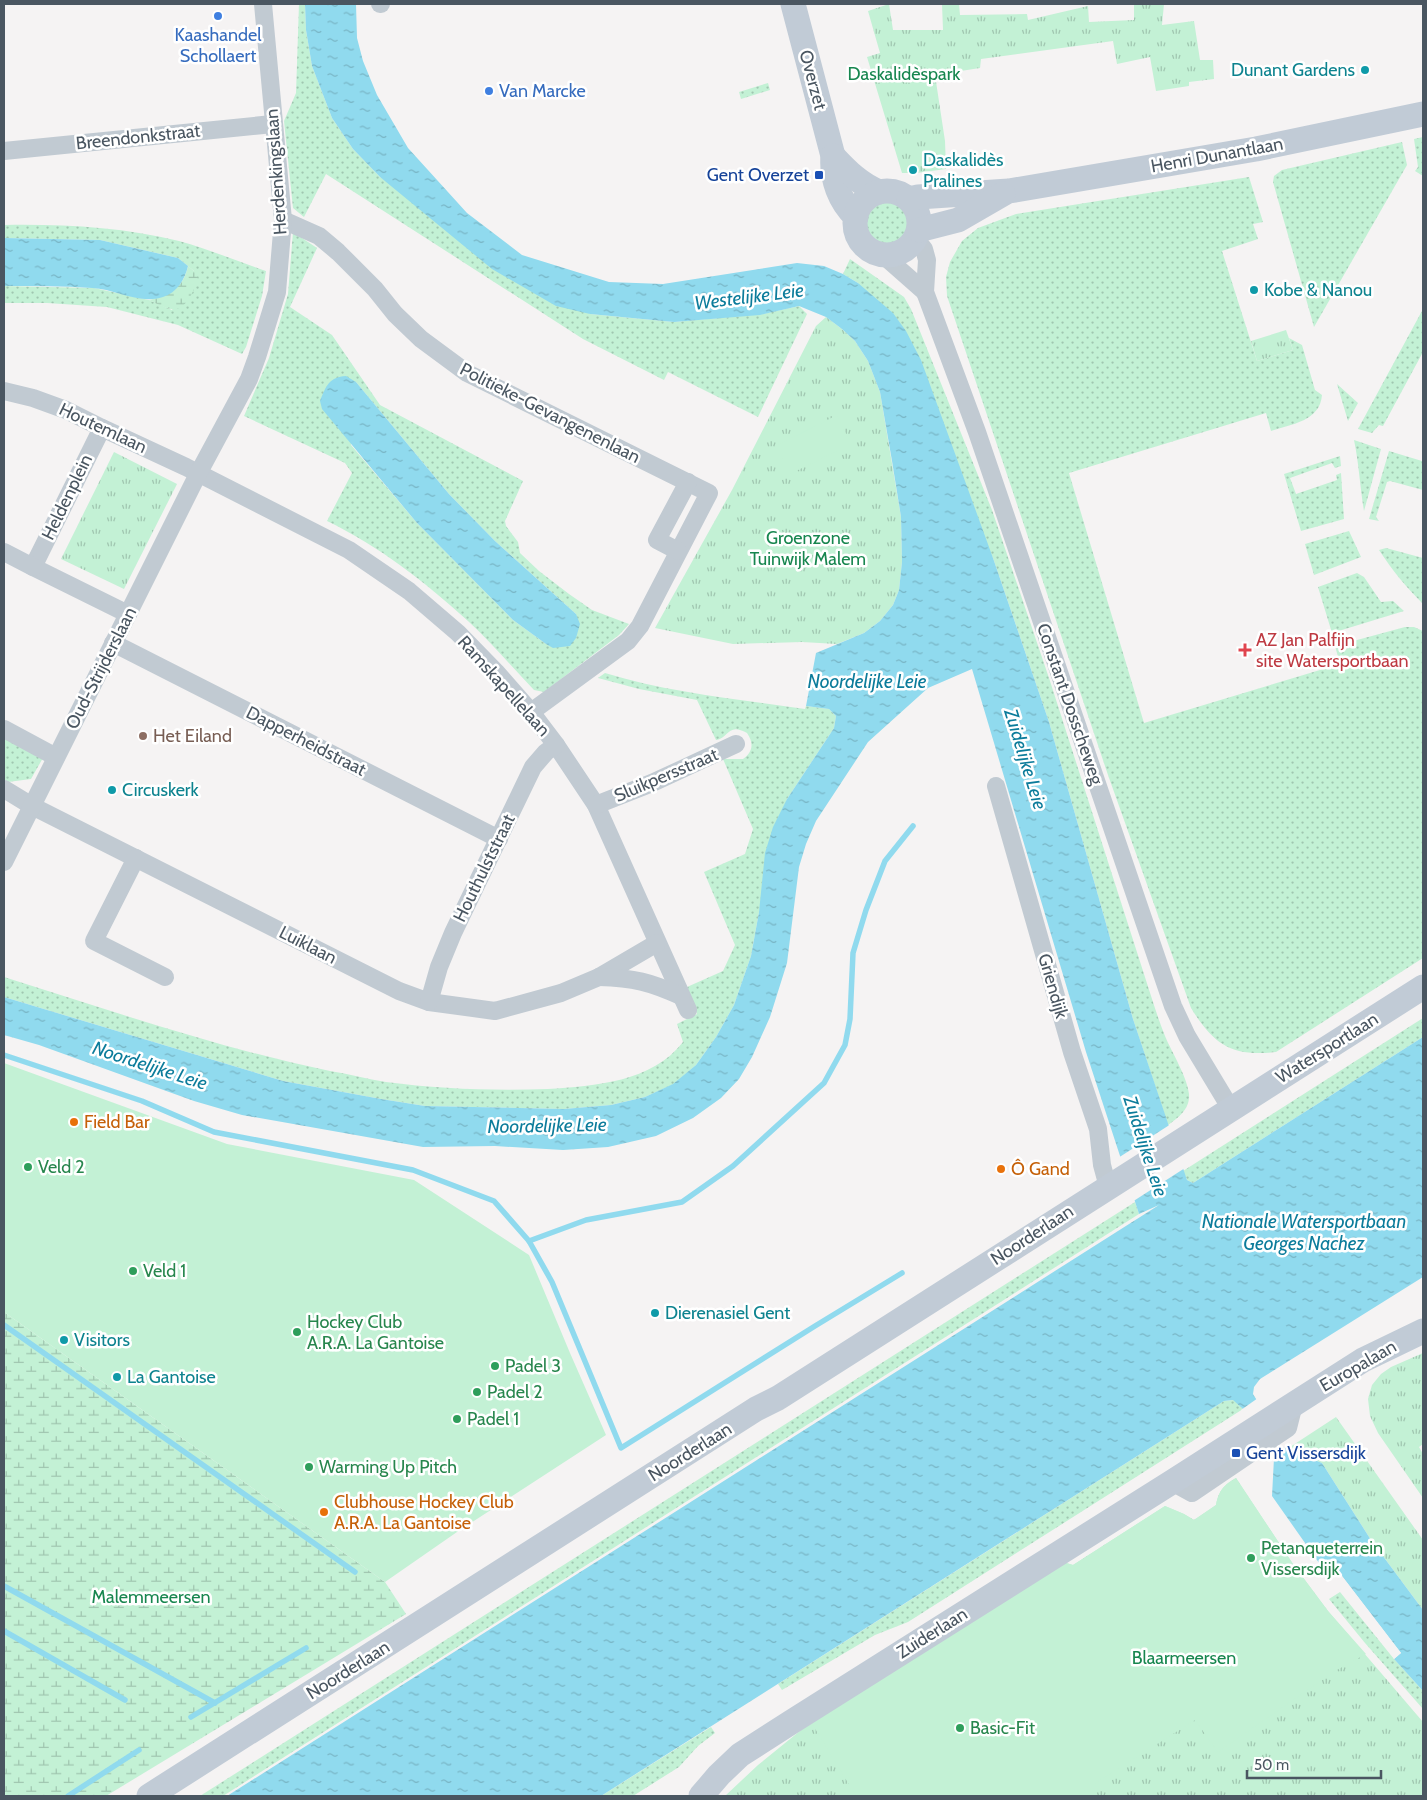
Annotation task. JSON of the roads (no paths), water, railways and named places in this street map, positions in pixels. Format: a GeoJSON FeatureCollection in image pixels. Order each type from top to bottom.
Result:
{"type":"FeatureCollection","features":[{"type":"Feature","properties":{"kind":"street","name":"Herdenkingslaan"},"geometry":{"type":"LineString","coordinates":[[198,474],[249,379],[258,357],[277,292],[283,220],[263,4]]}},
{"type":"Feature","properties":{"kind":"street","name":"Overzet"},"geometry":{"type":"LineString","coordinates":[[793,4],[833,156],[832,168],[841,199],[846,208],[856,217],[855,224],[861,241],[875,253],[883,255]]}},
{"type":"Feature","properties":{"kind":"street","name":"Henri Dunantlaan"},"geometry":{"type":"LineString","coordinates":[[909,199],[1009,191],[1256,149],[1423,114]]}},
{"type":"Feature","properties":{"kind":"street","name":"Breendonkstraat"},"geometry":{"type":"LineString","coordinates":[[4,151],[273,124]]}},
{"type":"Feature","properties":{"kind":"street","name":"Overzet"},"geometry":{"type":"LineString","coordinates":[[833,156],[854,178],[865,186],[879,192],[901,194],[909,199]]}},
{"type":"Feature","properties":{"kind":"street","name":"Henri Dunantlaan"},"geometry":{"type":"LineString","coordinates":[[917,234],[958,220],[1009,191]]}},
{"type":"Feature","properties":{"kind":"street"},"geometry":{"type":"LineString","coordinates":[[856,217],[862,204],[869,197],[879,192]]}},
{"type":"Feature","properties":{"kind":"street"},"geometry":{"type":"LineString","coordinates":[[883,255],[893,255],[902,252],[910,246],[917,234],[919,219],[916,208],[909,199]]}},
{"type":"Feature","properties":{"kind":"street","name":"Politieke-Gevangenenlaan"},"geometry":{"type":"LineString","coordinates":[[283,220],[319,236],[375,289],[395,314],[421,338],[467,373],[709,493],[678,551]]}},
{"type":"Feature","properties":{"kind":"street","name":"Constant Dosscheweg"},"geometry":{"type":"LineString","coordinates":[[917,234],[927,260],[925,292],[977,432],[1173,1006],[1187,1036],[1231,1109]]}},
{"type":"Feature","properties":{"kind":"street","name":"Constant Dosscheweg"},"geometry":{"type":"LineString","coordinates":[[883,255],[925,292]]}},
{"type":"Feature","properties":{"kind":"street","name":"Houtemlaan"},"geometry":{"type":"LineString","coordinates":[[4,391],[32,398],[66,410],[198,474]]}},
{"type":"Feature","properties":{"kind":"street","name":"Heldenplein"},"geometry":{"type":"LineString","coordinates":[[33,567],[102,428]]}},
{"type":"Feature","properties":{"kind":"street","name":"Oud-Strijderslaan"},"geometry":{"type":"LineString","coordinates":[[4,862],[198,474]]}},
{"type":"Feature","properties":{"kind":"street","name":"Ramskapellelaan"},"geometry":{"type":"LineString","coordinates":[[198,474],[349,550],[409,592],[458,633],[496,672],[531,712],[556,745],[596,805],[684,1003]]}},
{"type":"Feature","properties":{"kind":"street"},"geometry":{"type":"LineString","coordinates":[[531,712],[628,641],[640,626],[678,551],[657,540],[688,482]]}},
{"type":"Feature","properties":{"kind":"street"},"geometry":{"type":"LineString","coordinates":[[4,552],[128,614]]}},
{"type":"Feature","properties":{"kind":"street","name":"Dapperheidstraat"},"geometry":{"type":"LineString","coordinates":[[114,643],[499,839]]}},
{"type":"Feature","properties":{"kind":"street"},"geometry":{"type":"LineString","coordinates":[[4,730],[56,757]]}},
{"type":"Feature","properties":{"kind":"street","name":"Sluikpersstraat"},"geometry":{"type":"LineString","coordinates":[[596,805],[652,783],[736,744]]}},
{"type":"Feature","properties":{"kind":"street","name":"Houthulststraat"},"geometry":{"type":"LineString","coordinates":[[429,1002],[439,967],[453,932],[533,767],[546,752],[556,745]]}},
{"type":"Feature","properties":{"kind":"street","name":"Griendijk"},"geometry":{"type":"LineString","coordinates":[[996,786],[1072,1052],[1098,1129],[1102,1165],[1112,1184]]}},
{"type":"Feature","properties":{"kind":"street","name":"Luiklaan"},"geometry":{"type":"LineString","coordinates":[[4,789],[32,806],[399,991],[429,1002],[495,1011],[561,993],[599,977],[657,943]]}},
{"type":"Feature","properties":{"kind":"street"},"geometry":{"type":"LineString","coordinates":[[136,858],[94,941],[165,977]]}},
{"type":"Feature","properties":{"kind":"street","name":"Luiklaan"},"geometry":{"type":"LineString","coordinates":[[599,977],[630,978],[657,985],[684,1003]]}},
{"type":"Feature","properties":{"kind":"street","name":"Watersportlaan"},"geometry":{"type":"LineString","coordinates":[[1231,1109],[1423,987]]}},
{"type":"Feature","properties":{"kind":"street","name":"Noorderlaan"},"geometry":{"type":"LineString","coordinates":[[149,1796],[1231,1109]]}},
{"type":"Feature","properties":{"kind":"street","name":"Europalaan"},"geometry":{"type":"LineString","coordinates":[[1287,1415],[1363,1360],[1423,1331]]}},
{"type":"Feature","properties":{"kind":"street","name":"Zuiderlaan"},"geometry":{"type":"LineString","coordinates":[[700,1796],[719,1774],[747,1751],[1172,1482],[1250,1443],[1287,1415]]}},
{"type":"Feature","properties":{"kind":"water","name":"Nationale Watersportbaan Georges Nachez"},"geometry":{"type":"Polygon","coordinates":[[[305,4],[356,4],[357,38],[363,61],[377,95],[408,148],[467,213],[522,255],[609,282],[663,284],[797,263],[824,266],[858,283],[893,313],[906,331],[921,360],[993,558],[1049,722],[1133,1019],[1187,1180],[1193,1183],[1423,1037],[1423,1277],[1260,1379],[1254,1387],[1253,1394],[1287,1449],[1322,1463],[1371,1540],[1423,1610],[1423,1691],[1394,1659],[1401,1653],[1332,1563],[1324,1570],[1272,1496],[1274,1458],[1243,1409],[1233,1400],[1224,1401],[601,1796],[227,1796],[1159,1205],[1139,1214],[1086,1052],[972,669],[928,688],[868,742],[816,821],[806,844],[799,867],[787,963],[770,1017],[752,1057],[739,1079],[721,1098],[693,1118],[656,1136],[608,1147],[563,1150],[495,1146],[423,1147],[242,1115],[194,1101],[39,1045],[4,1035],[4,997],[283,1081],[425,1106],[564,1109],[611,1105],[645,1097],[673,1084],[696,1065],[716,1037],[734,1005],[751,956],[759,912],[765,853],[773,827],[787,799],[834,728],[836,716],[829,709],[806,706],[816,653],[864,633],[880,621],[893,605],[899,590],[902,562],[901,517],[880,392],[868,361],[855,341],[826,317],[799,306],[760,315],[674,322],[590,314],[556,306],[492,269],[380,177],[353,149],[332,118],[312,66],[306,30],[305,4]]]}},
{"type":"Feature","properties":{"kind":"water"},"geometry":{"type":"Polygon","coordinates":[[[4,238],[100,240],[178,258],[188,266],[185,276],[176,289],[168,295],[154,299],[136,298],[92,288],[4,286],[4,238]]]}},
{"type":"Feature","properties":{"kind":"water"},"geometry":{"type":"Polygon","coordinates":[[[346,376],[356,382],[449,494],[495,541],[576,614],[580,624],[576,638],[570,646],[553,648],[513,620],[417,523],[322,409],[320,401],[329,383],[336,378],[346,376]]]}},
{"type":"Feature","properties":{"kind":"waterway"},"geometry":{"type":"LineString","coordinates":[[529,1241],[586,1220],[682,1202],[733,1166],[824,1083],[845,1045],[850,1019],[853,953],[866,910],[885,861],[913,826]]}},
{"type":"Feature","properties":{"kind":"waterway"},"geometry":{"type":"LineString","coordinates":[[4,1055],[142,1101],[214,1132],[413,1170],[494,1201],[529,1241],[552,1282],[621,1448],[902,1273]]}},
{"type":"Feature","properties":{"kind":"waterway"},"geometry":{"type":"LineString","coordinates":[[4,1325],[355,1572]]}},
{"type":"Feature","properties":{"kind":"waterway"},"geometry":{"type":"LineString","coordinates":[[4,1586],[215,1703]]}},
{"type":"Feature","properties":{"kind":"waterway"},"geometry":{"type":"LineString","coordinates":[[4,1631],[125,1700]]}},
{"type":"Feature","properties":{"kind":"waterway"},"geometry":{"type":"LineString","coordinates":[[191,1717],[306,1648]]}},
{"type":"Feature","properties":{"kind":"waterway"},"geometry":{"type":"LineString","coordinates":[[68,1796],[139,1750]]}},
{"type":"Feature","properties":{"kind":"place","name":"Kaashandel Schollaert"},"geometry":{"type":"Point","coordinates":[218,16]}},
{"type":"Feature","properties":{"kind":"place","name":"Dunant Gardens"},"geometry":{"type":"Point","coordinates":[1365,70]}},
{"type":"Feature","properties":{"kind":"place","name":"Van Marcke"},"geometry":{"type":"Point","coordinates":[489,91]}},
{"type":"Feature","properties":{"kind":"place","name":"Daskalidès Pralines"},"geometry":{"type":"Point","coordinates":[913,170]}},
{"type":"Feature","properties":{"kind":"place","name":"Gent Overzet"},"geometry":{"type":"Point","coordinates":[819,175]}},
{"type":"Feature","properties":{"kind":"place","name":"Kobe & Nanou"},"geometry":{"type":"Point","coordinates":[1254,290]}},
{"type":"Feature","properties":{"kind":"place","name":"AZ Jan Palfijn site Watersportbaan"},"geometry":{"type":"Point","coordinates":[1245,650]}},
{"type":"Feature","properties":{"kind":"place","name":"Het Eiland"},"geometry":{"type":"Point","coordinates":[143,736]}},
{"type":"Feature","properties":{"kind":"place","name":"Circuskerk"},"geometry":{"type":"Point","coordinates":[112,790]}},
{"type":"Feature","properties":{"kind":"place","name":"Field Bar"},"geometry":{"type":"Point","coordinates":[74,1122]}},
{"type":"Feature","properties":{"kind":"place","name":"Veld 2"},"geometry":{"type":"Point","coordinates":[28,1167]}},
{"type":"Feature","properties":{"kind":"place","name":"Ô Gand"},"geometry":{"type":"Point","coordinates":[1001,1169]}},
{"type":"Feature","properties":{"kind":"place","name":"Veld 1"},"geometry":{"type":"Point","coordinates":[133,1271]}},
{"type":"Feature","properties":{"kind":"place","name":"Dierenasiel Gent"},"geometry":{"type":"Point","coordinates":[655,1313]}},
{"type":"Feature","properties":{"kind":"place","name":"Hockey Club A.R.A. La Gantoise"},"geometry":{"type":"Point","coordinates":[297,1332]}},
{"type":"Feature","properties":{"kind":"place","name":"Visitors"},"geometry":{"type":"Point","coordinates":[64,1340]}},
{"type":"Feature","properties":{"kind":"place","name":"Padel 3"},"geometry":{"type":"Point","coordinates":[495,1366]}},
{"type":"Feature","properties":{"kind":"place","name":"La Gantoise"},"geometry":{"type":"Point","coordinates":[117,1377]}},
{"type":"Feature","properties":{"kind":"place","name":"Padel 2"},"geometry":{"type":"Point","coordinates":[477,1392]}},
{"type":"Feature","properties":{"kind":"place","name":"Padel 1"},"geometry":{"type":"Point","coordinates":[457,1419]}},
{"type":"Feature","properties":{"kind":"place","name":"Gent Vissersdijk"},"geometry":{"type":"Point","coordinates":[1236,1453]}},
{"type":"Feature","properties":{"kind":"place","name":"Warming Up Pitch"},"geometry":{"type":"Point","coordinates":[309,1467]}},
{"type":"Feature","properties":{"kind":"place","name":"Clubhouse Hockey Club A.R.A. La Gantoise"},"geometry":{"type":"Point","coordinates":[324,1512]}},
{"type":"Feature","properties":{"kind":"place","name":"Petanqueterrein Vissersdijk"},"geometry":{"type":"Point","coordinates":[1251,1558]}},
{"type":"Feature","properties":{"kind":"place","name":"Basic-Fit"},"geometry":{"type":"Point","coordinates":[960,1728]}},
{"type":"Feature","properties":{"kind":"park label","name":"Daskalidèspark"},"geometry":{"type":"Point","coordinates":[904,74]}},
{"type":"Feature","properties":{"kind":"park label","name":"Groenzone Tuinwijk Malem"},"geometry":{"type":"Point","coordinates":[808,548]}},
{"type":"Feature","properties":{"kind":"park label","name":"Malemmeersen"},"geometry":{"type":"Point","coordinates":[151,1597]}},
{"type":"Feature","properties":{"kind":"park label","name":"Blaarmeersen"},"geometry":{"type":"Point","coordinates":[1184,1658]}},
{"type":"Feature","properties":{"kind":"water label","name":"Westelijke Leie"},"geometry":{"type":"Point","coordinates":[749,296]}},
{"type":"Feature","properties":{"kind":"water label","name":"Noordelijke Leie"},"geometry":{"type":"Point","coordinates":[867,681]}},
{"type":"Feature","properties":{"kind":"water label","name":"Zuidelijke Leie"},"geometry":{"type":"Point","coordinates":[1026,759]}},
{"type":"Feature","properties":{"kind":"water label","name":"Noordelijke Leie"},"geometry":{"type":"Point","coordinates":[150,1065]}},
{"type":"Feature","properties":{"kind":"water label","name":"Noordelijke Leie"},"geometry":{"type":"Point","coordinates":[547,1125]}},
{"type":"Feature","properties":{"kind":"water label","name":"Zuidelijke Leie"},"geometry":{"type":"Point","coordinates":[1146,1146]}}]}
